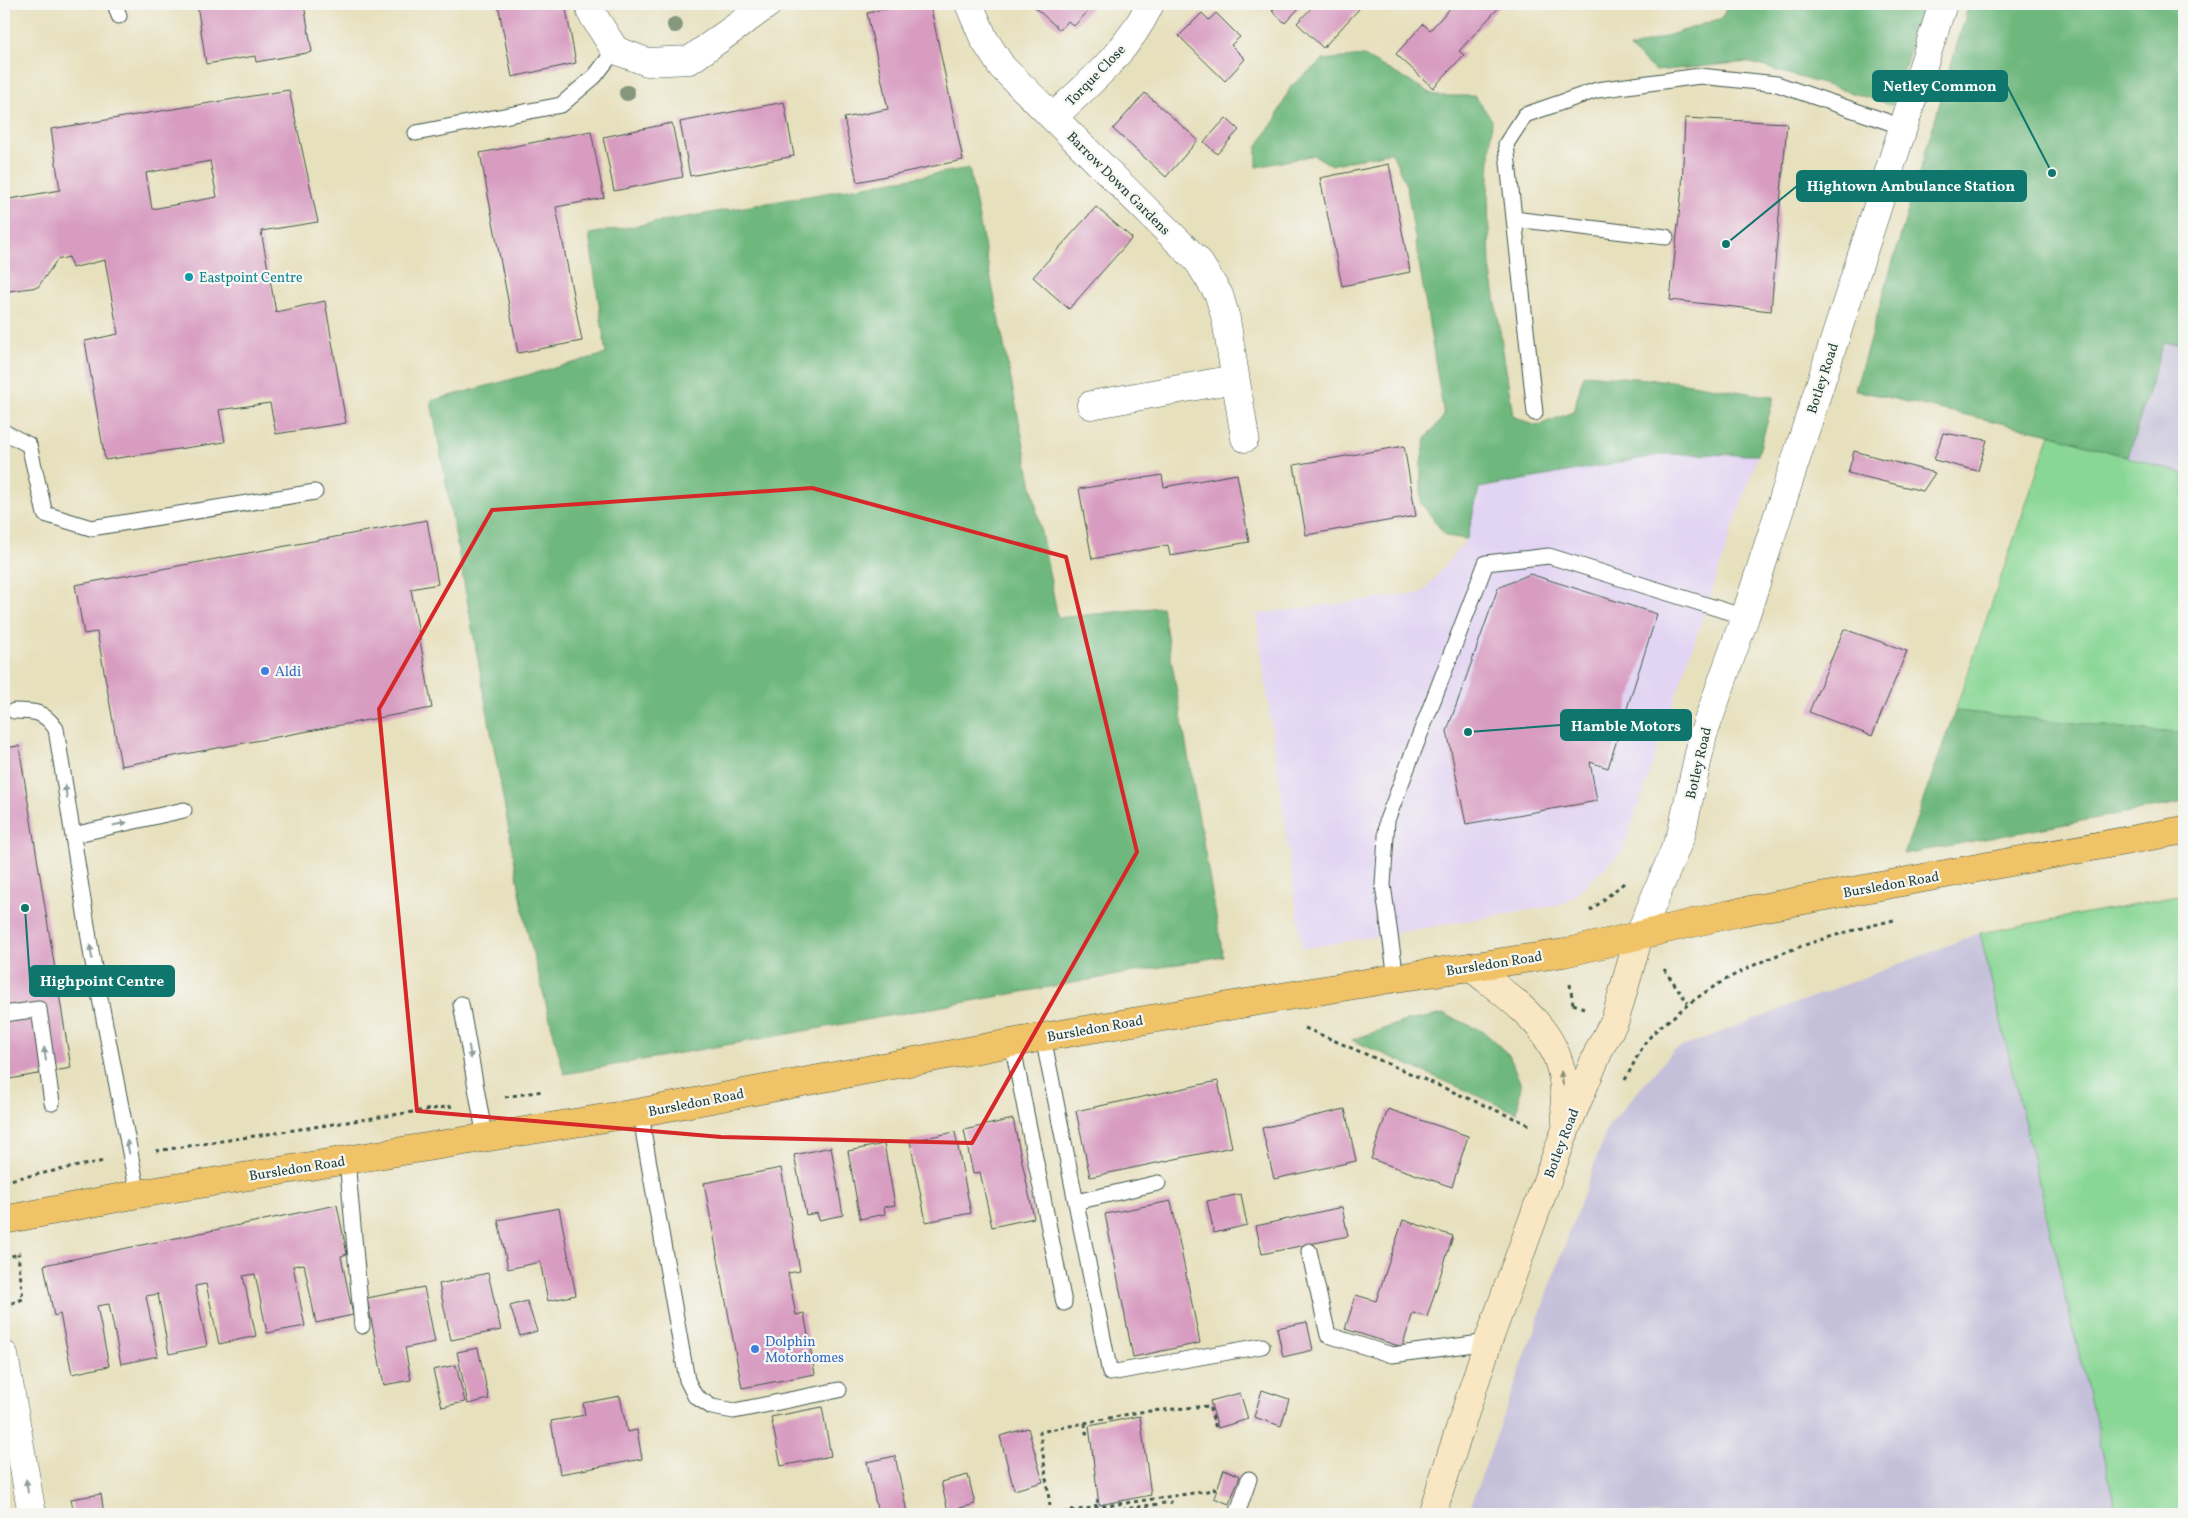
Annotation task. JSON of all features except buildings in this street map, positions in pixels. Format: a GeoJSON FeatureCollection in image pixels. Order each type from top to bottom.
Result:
{"type":"FeatureCollection","features":[{"type":"Feature","properties":{"kind":"main road","name":"Bursledon Road"},"geometry":{"type":"LineString","coordinates":[[4,1220],[138,1194],[642,1112],[1043,1037],[1396,978],[1564,953],[1739,912],[2184,830]]}},
{"type":"Feature","properties":{"kind":"main road","name":"Botley Road"},"geometry":{"type":"LineString","coordinates":[[1432,1514],[1488,1342],[1566,1126],[1600,1048],[1615,1020],[1639,936]]}},
{"type":"Feature","properties":{"kind":"main road"},"geometry":{"type":"LineString","coordinates":[[1471,967],[1528,1012],[1553,1046],[1563,1080],[1566,1126]]}},
{"type":"Feature","properties":{"kind":"street"},"geometry":{"type":"LineString","coordinates":[[589,4],[591,12],[615,50],[646,62],[690,60],[768,4]]}},
{"type":"Feature","properties":{"kind":"street","name":"Barrow Down Gardens"},"geometry":{"type":"LineString","coordinates":[[969,4],[984,39],[1002,67],[1198,260],[1219,296],[1226,319],[1245,438]]}},
{"type":"Feature","properties":{"kind":"street","name":"Torque Close"},"geometry":{"type":"LineString","coordinates":[[1053,118],[1116,57],[1141,23],[1150,4]]}},
{"type":"Feature","properties":{"kind":"street","name":"Botley Road"},"geometry":{"type":"LineString","coordinates":[[1639,936],[1682,836],[1703,735],[1745,617],[1943,4]]}},
{"type":"Feature","properties":{"kind":"street"},"geometry":{"type":"LineString","coordinates":[[1091,405],[1235,379]]}},
{"type":"Feature","properties":{"kind":"street"},"geometry":{"type":"LineString","coordinates":[[4,1355],[32,1514]]}},
{"type":"Feature","properties":{"kind":"lane"},"geometry":{"type":"LineString","coordinates":[[416,133],[561,106],[595,76],[615,50]]}},
{"type":"Feature","properties":{"kind":"lane"},"geometry":{"type":"LineString","coordinates":[[1535,414],[1506,144],[1525,115],[1597,90],[1700,76],[1777,84],[1903,127]]}},
{"type":"Feature","properties":{"kind":"lane"},"geometry":{"type":"LineString","coordinates":[[1514,219],[1666,237]]}},
{"type":"Feature","properties":{"kind":"lane"},"geometry":{"type":"LineString","coordinates":[[4,432],[29,445],[45,514],[91,528],[315,492]]}},
{"type":"Feature","properties":{"kind":"lane"},"geometry":{"type":"LineString","coordinates":[[1396,978],[1383,885],[1387,820],[1486,563],[1549,556],[1745,617]]}},
{"type":"Feature","properties":{"kind":"lane"},"geometry":{"type":"LineString","coordinates":[[14,711],[35,712],[49,718],[56,729],[92,957],[138,1194]]}},
{"type":"Feature","properties":{"kind":"lane"},"geometry":{"type":"LineString","coordinates":[[72,835],[184,810]]}},
{"type":"Feature","properties":{"kind":"lane"},"geometry":{"type":"LineString","coordinates":[[461,1004],[486,1138]]}},
{"type":"Feature","properties":{"kind":"lane"},"geometry":{"type":"LineString","coordinates":[[4,1014],[39,1009],[52,1102]]}},
{"type":"Feature","properties":{"kind":"lane"},"geometry":{"type":"LineString","coordinates":[[1043,1037],[1110,1374],[1262,1346]]}},
{"type":"Feature","properties":{"kind":"lane"},"geometry":{"type":"LineString","coordinates":[[1012,1043],[1064,1303]]}},
{"type":"Feature","properties":{"kind":"lane"},"geometry":{"type":"LineString","coordinates":[[642,1112],[644,1136],[687,1380],[695,1396],[712,1407],[734,1411],[839,1390]]}},
{"type":"Feature","properties":{"kind":"lane"},"geometry":{"type":"LineString","coordinates":[[347,1160],[362,1326]]}},
{"type":"Feature","properties":{"kind":"lane"},"geometry":{"type":"LineString","coordinates":[[1076,1202],[1158,1183]]}},
{"type":"Feature","properties":{"kind":"lane"},"geometry":{"type":"LineString","coordinates":[[1309,1251],[1328,1335],[1392,1355],[1488,1342]]}},
{"type":"Feature","properties":{"kind":"lane"},"geometry":{"type":"LineString","coordinates":[[1236,1514],[1249,1480]]}},
{"type":"Feature","properties":{"kind":"path"},"geometry":{"type":"LineString","coordinates":[[1605,898],[1610,904]]}},
{"type":"Feature","properties":{"kind":"path"},"geometry":{"type":"LineString","coordinates":[[1649,1038],[1688,1003],[1721,981],[1750,966],[1852,930]]}},
{"type":"Feature","properties":{"kind":"path"},"geometry":{"type":"LineString","coordinates":[[1673,982],[1688,1003]]}},
{"type":"Feature","properties":{"kind":"path"},"geometry":{"type":"LineString","coordinates":[[1297,1025],[1530,1125]]}},
{"type":"Feature","properties":{"kind":"path"},"geometry":{"type":"LineString","coordinates":[[4,1306],[23,1299],[18,1254]]}},
{"type":"Feature","properties":{"kind":"path"},"geometry":{"type":"LineString","coordinates":[[1216,1428],[1209,1406],[1139,1412],[1112,1419],[1040,1432],[1051,1514],[1214,1490],[1217,1482]]}},
{"type":"Feature","properties":{"kind":"path"},"geometry":{"type":"LineString","coordinates":[[1085,1423],[1086,1433],[1090,1432]]}},
{"type":"Feature","properties":{"kind":"path"},"geometry":{"type":"LineString","coordinates":[[1096,1508],[1096,1501],[1099,1501]]}},
{"type":"Feature","properties":{"kind":"path"},"geometry":{"type":"LineString","coordinates":[[1090,1514],[1112,1513],[1172,1502]]}},
{"type":"Feature","properties":{"kind":"highlighted area"},"geometry":{"type":"Polygon","coordinates":[[[812,488],[1066,557],[1137,852],[972,1143],[721,1137],[417,1111],[379,709],[492,510],[812,488]]]}},
{"type":"Feature","properties":{"kind":"shaded area"},"geometry":{"type":"Polygon","coordinates":[[[2163,343],[2184,344],[2184,474],[2128,457],[2163,343]]]}},
{"type":"Feature","properties":{"kind":"shaded area"},"geometry":{"type":"Polygon","coordinates":[[[1487,454],[1758,455],[1623,851],[1565,904],[1302,949],[1256,614],[1422,593],[1467,539],[1487,454]]]}},
{"type":"Feature","properties":{"kind":"shaded area"},"geometry":{"type":"Polygon","coordinates":[[[1980,933],[2117,1514],[1468,1514],[1608,1126],[1674,1050],[1980,933]]]}},
{"type":"Feature","properties":{"kind":"green space"},"geometry":{"type":"Polygon","coordinates":[[[1728,4],[1924,4],[1893,105],[1748,62],[1655,71],[1630,48],[1722,18],[1728,4]]]}},
{"type":"Feature","properties":{"kind":"green space"},"geometry":{"type":"Polygon","coordinates":[[[1969,4],[2184,4],[2184,344],[2163,343],[2128,457],[2050,434],[1855,390],[1969,4]]]}},
{"type":"Feature","properties":{"kind":"green space"},"geometry":{"type":"Polygon","coordinates":[[[1364,56],[1436,96],[1475,96],[1492,120],[1488,196],[1490,265],[1513,416],[1536,426],[1573,412],[1584,374],[1672,381],[1774,397],[1758,455],[1665,454],[1479,488],[1467,539],[1446,536],[1421,503],[1421,463],[1426,438],[1444,416],[1407,188],[1392,152],[1331,165],[1314,155],[1257,167],[1257,147],[1275,120],[1291,86],[1323,60],[1364,56]]]}},
{"type":"Feature","properties":{"kind":"green space"},"geometry":{"type":"Polygon","coordinates":[[[969,168],[1058,618],[1162,607],[1223,956],[564,1074],[527,930],[431,401],[606,354],[589,234],[969,168]]]}},
{"type":"Feature","properties":{"kind":"green space"},"geometry":{"type":"Polygon","coordinates":[[[2050,434],[2184,474],[2184,734],[1955,711],[2050,434]]]}},
{"type":"Feature","properties":{"kind":"green space"},"geometry":{"type":"Polygon","coordinates":[[[1955,711],[2184,734],[2184,802],[1904,854],[1955,711]]]}},
{"type":"Feature","properties":{"kind":"green space"},"geometry":{"type":"Polygon","coordinates":[[[2184,895],[2184,1514],[2117,1514],[1980,933],[2184,895]]]}},
{"type":"Feature","properties":{"kind":"green space"},"geometry":{"type":"Polygon","coordinates":[[[1444,1014],[1484,1032],[1509,1055],[1521,1085],[1517,1113],[1352,1040],[1403,1022],[1444,1014]]]}},
{"type":"Feature","properties":{"kind":"place","name":"Netley Common"},"geometry":{"type":"Point","coordinates":[2052,173]}},
{"type":"Feature","properties":{"kind":"place","name":"Hightown Ambulance Station"},"geometry":{"type":"Point","coordinates":[1726,244]}},
{"type":"Feature","properties":{"kind":"place","name":"Eastpoint Centre"},"geometry":{"type":"Point","coordinates":[189,277]}},
{"type":"Feature","properties":{"kind":"place","name":"Aldi"},"geometry":{"type":"Point","coordinates":[265,671]}},
{"type":"Feature","properties":{"kind":"place","name":"Hamble Motors"},"geometry":{"type":"Point","coordinates":[1468,732]}},
{"type":"Feature","properties":{"kind":"place","name":"Highpoint Centre"},"geometry":{"type":"Point","coordinates":[25,908]}},
{"type":"Feature","properties":{"kind":"place","name":"Dolphin Motorhomes"},"geometry":{"type":"Point","coordinates":[755,1349]}}]}
